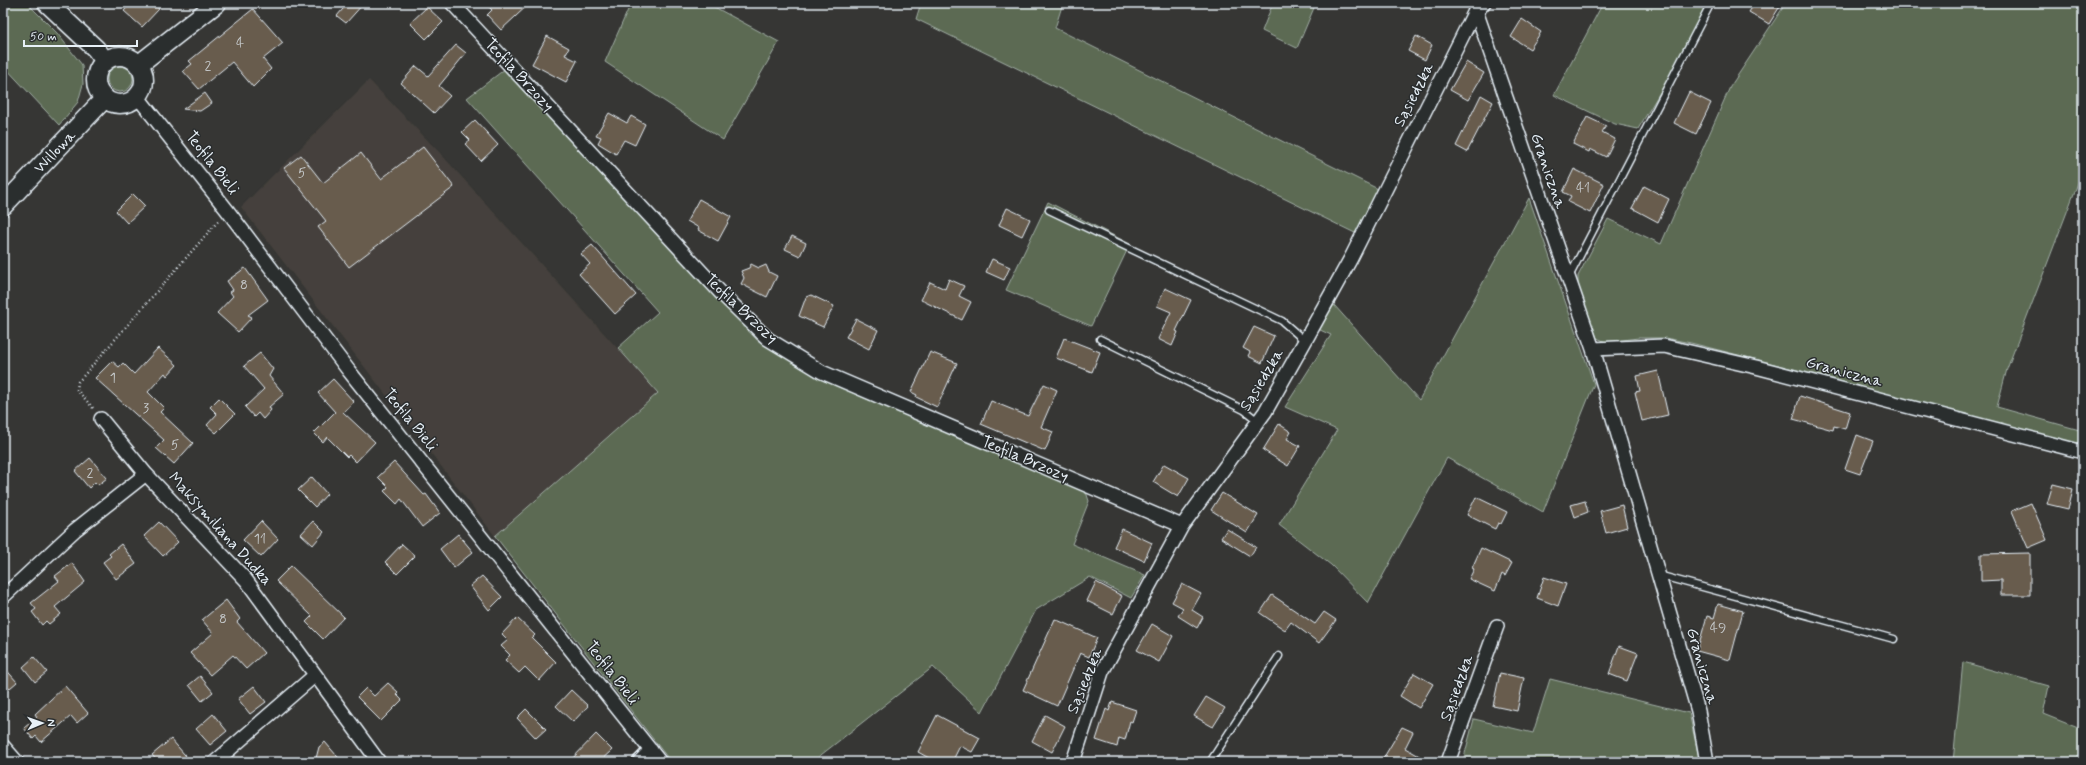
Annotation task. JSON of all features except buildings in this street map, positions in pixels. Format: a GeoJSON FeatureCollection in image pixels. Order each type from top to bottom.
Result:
{"type":"FeatureCollection","features":[{"type":"Feature","properties":{"kind":"street"},"geometry":{"type":"LineString","coordinates":[[47,3],[96,49],[105,61]]}},
{"type":"Feature","properties":{"kind":"street"},"geometry":{"type":"LineString","coordinates":[[138,65],[217,3]]}},
{"type":"Feature","properties":{"kind":"street","name":"Teofila Brzozy"},"geometry":{"type":"LineString","coordinates":[[452,3],[721,293],[768,339],[822,372],[1182,526]]}},
{"type":"Feature","properties":{"kind":"street","name":"Sąsiedzka"},"geometry":{"type":"LineString","coordinates":[[1073,762],[1102,672],[1182,526],[1258,421],[1352,258],[1476,10]]}},
{"type":"Feature","properties":{"kind":"street","name":"Graniczna"},"geometry":{"type":"LineString","coordinates":[[1476,10],[1593,349],[1698,711],[1707,762]]}},
{"type":"Feature","properties":{"kind":"street"},"geometry":{"type":"LineString","coordinates":[[123,56],[131,59],[138,65],[142,73],[143,82],[137,96],[130,101],[122,103],[113,102],[105,98],[98,90],[96,79],[100,66],[105,61],[114,57],[123,56]]}},
{"type":"Feature","properties":{"kind":"street","name":"Teofila Bieli"},"geometry":{"type":"LineString","coordinates":[[137,96],[227,210],[349,371],[660,762]]}},
{"type":"Feature","properties":{"kind":"street","name":"Willowa"},"geometry":{"type":"LineString","coordinates":[[3,206],[105,98]]}},
{"type":"Feature","properties":{"kind":"street","name":"Graniczna"},"geometry":{"type":"LineString","coordinates":[[1593,349],[1664,346],[1756,367],[2083,452]]}},
{"type":"Feature","properties":{"kind":"street"},"geometry":{"type":"LineString","coordinates":[[101,418],[146,474]]}},
{"type":"Feature","properties":{"kind":"street","name":"Maksymiliana Dudka"},"geometry":{"type":"LineString","coordinates":[[3,597],[75,530],[146,474],[246,580],[314,676],[378,762]]}},
{"type":"Feature","properties":{"kind":"street","name":"Sąsiedzka"},"geometry":{"type":"LineString","coordinates":[[1448,762],[1497,626]]}},
{"type":"Feature","properties":{"kind":"street"},"geometry":{"type":"LineString","coordinates":[[215,762],[314,676]]}},
{"type":"Feature","properties":{"kind":"street"},"geometry":{"type":"LineString","coordinates":[[3,746],[17,762]]}},
{"type":"Feature","properties":{"kind":"street"},"geometry":{"type":"LineString","coordinates":[[639,762],[650,750]]}},
{"type":"Feature","properties":{"kind":"lane"},"geometry":{"type":"LineString","coordinates":[[1476,10],[1488,3]]}},
{"type":"Feature","properties":{"kind":"lane"},"geometry":{"type":"LineString","coordinates":[[1568,279],[1711,3]]}},
{"type":"Feature","properties":{"kind":"lane"},"geometry":{"type":"LineString","coordinates":[[1048,210],[1282,321],[1305,341]]}},
{"type":"Feature","properties":{"kind":"lane"},"geometry":{"type":"LineString","coordinates":[[1100,339],[1244,410],[1258,421]]}},
{"type":"Feature","properties":{"kind":"lane"},"geometry":{"type":"LineString","coordinates":[[1658,575],[1894,639]]}},
{"type":"Feature","properties":{"kind":"lane"},"geometry":{"type":"LineString","coordinates":[[1210,762],[1279,656]]}},
{"type":"Feature","properties":{"kind":"path"},"geometry":{"type":"LineString","coordinates":[[101,418],[77,390],[78,382],[227,210]]}},
{"type":"Feature","properties":{"kind":"shaded area"},"geometry":{"type":"Polygon","coordinates":[[[369,80],[439,152],[658,393],[495,536],[241,207],[369,80]]]}},
{"type":"Feature","properties":{"kind":"green space"},"geometry":{"type":"Polygon","coordinates":[[[3,3],[25,3],[30,6],[57,33],[82,65],[83,84],[78,102],[59,125],[3,65],[3,3]]]}},
{"type":"Feature","properties":{"kind":"green space"},"geometry":{"type":"Polygon","coordinates":[[[631,3],[707,3],[779,42],[723,140],[605,62],[631,3]]]}},
{"type":"Feature","properties":{"kind":"green space"},"geometry":{"type":"Polygon","coordinates":[[[921,3],[1063,3],[1055,28],[1382,191],[1357,234],[916,19],[921,3]]]}},
{"type":"Feature","properties":{"kind":"green space"},"geometry":{"type":"Polygon","coordinates":[[[1273,3],[1316,3],[1297,48],[1262,31],[1273,3]]]}},
{"type":"Feature","properties":{"kind":"green space"},"geometry":{"type":"Polygon","coordinates":[[[1603,3],[1709,3],[1678,62],[1638,129],[1615,124],[1554,95],[1603,3]]]}},
{"type":"Feature","properties":{"kind":"green space"},"geometry":{"type":"Polygon","coordinates":[[[1786,3],[2083,3],[2083,170],[2007,369],[1997,407],[2083,431],[2083,448],[1878,394],[1837,380],[1691,343],[1665,338],[1638,338],[1606,342],[1597,338],[1578,290],[1578,276],[1608,219],[1661,244],[1730,87],[1786,3]]]}},
{"type":"Feature","properties":{"kind":"green space"},"geometry":{"type":"Polygon","coordinates":[[[120,66],[129,70],[133,79],[129,88],[120,92],[111,88],[107,79],[111,70],[120,66]]]}},
{"type":"Feature","properties":{"kind":"green space"},"geometry":{"type":"Polygon","coordinates":[[[505,69],[757,340],[822,380],[1086,492],[1089,501],[1072,544],[1145,575],[1131,598],[1090,577],[1036,610],[982,712],[933,667],[812,762],[671,762],[495,536],[658,393],[618,348],[658,312],[467,98],[505,69]]]}},
{"type":"Feature","properties":{"kind":"green space"},"geometry":{"type":"Polygon","coordinates":[[[1529,198],[1594,384],[1543,512],[1447,458],[1368,603],[1331,565],[1279,525],[1337,430],[1285,407],[1331,335],[1318,329],[1334,305],[1419,400],[1529,198]]]}},
{"type":"Feature","properties":{"kind":"green space"},"geometry":{"type":"Polygon","coordinates":[[[1048,202],[1130,244],[1091,326],[1006,290],[1048,202]]]}},
{"type":"Feature","properties":{"kind":"green space"},"geometry":{"type":"Polygon","coordinates":[[[1963,662],[2049,686],[2043,714],[2083,730],[2083,762],[1953,762],[1963,662]]]}},
{"type":"Feature","properties":{"kind":"green space"},"geometry":{"type":"Polygon","coordinates":[[[1550,679],[1689,713],[1700,762],[1463,761],[1474,719],[1533,733],[1550,679]]]}}]}
